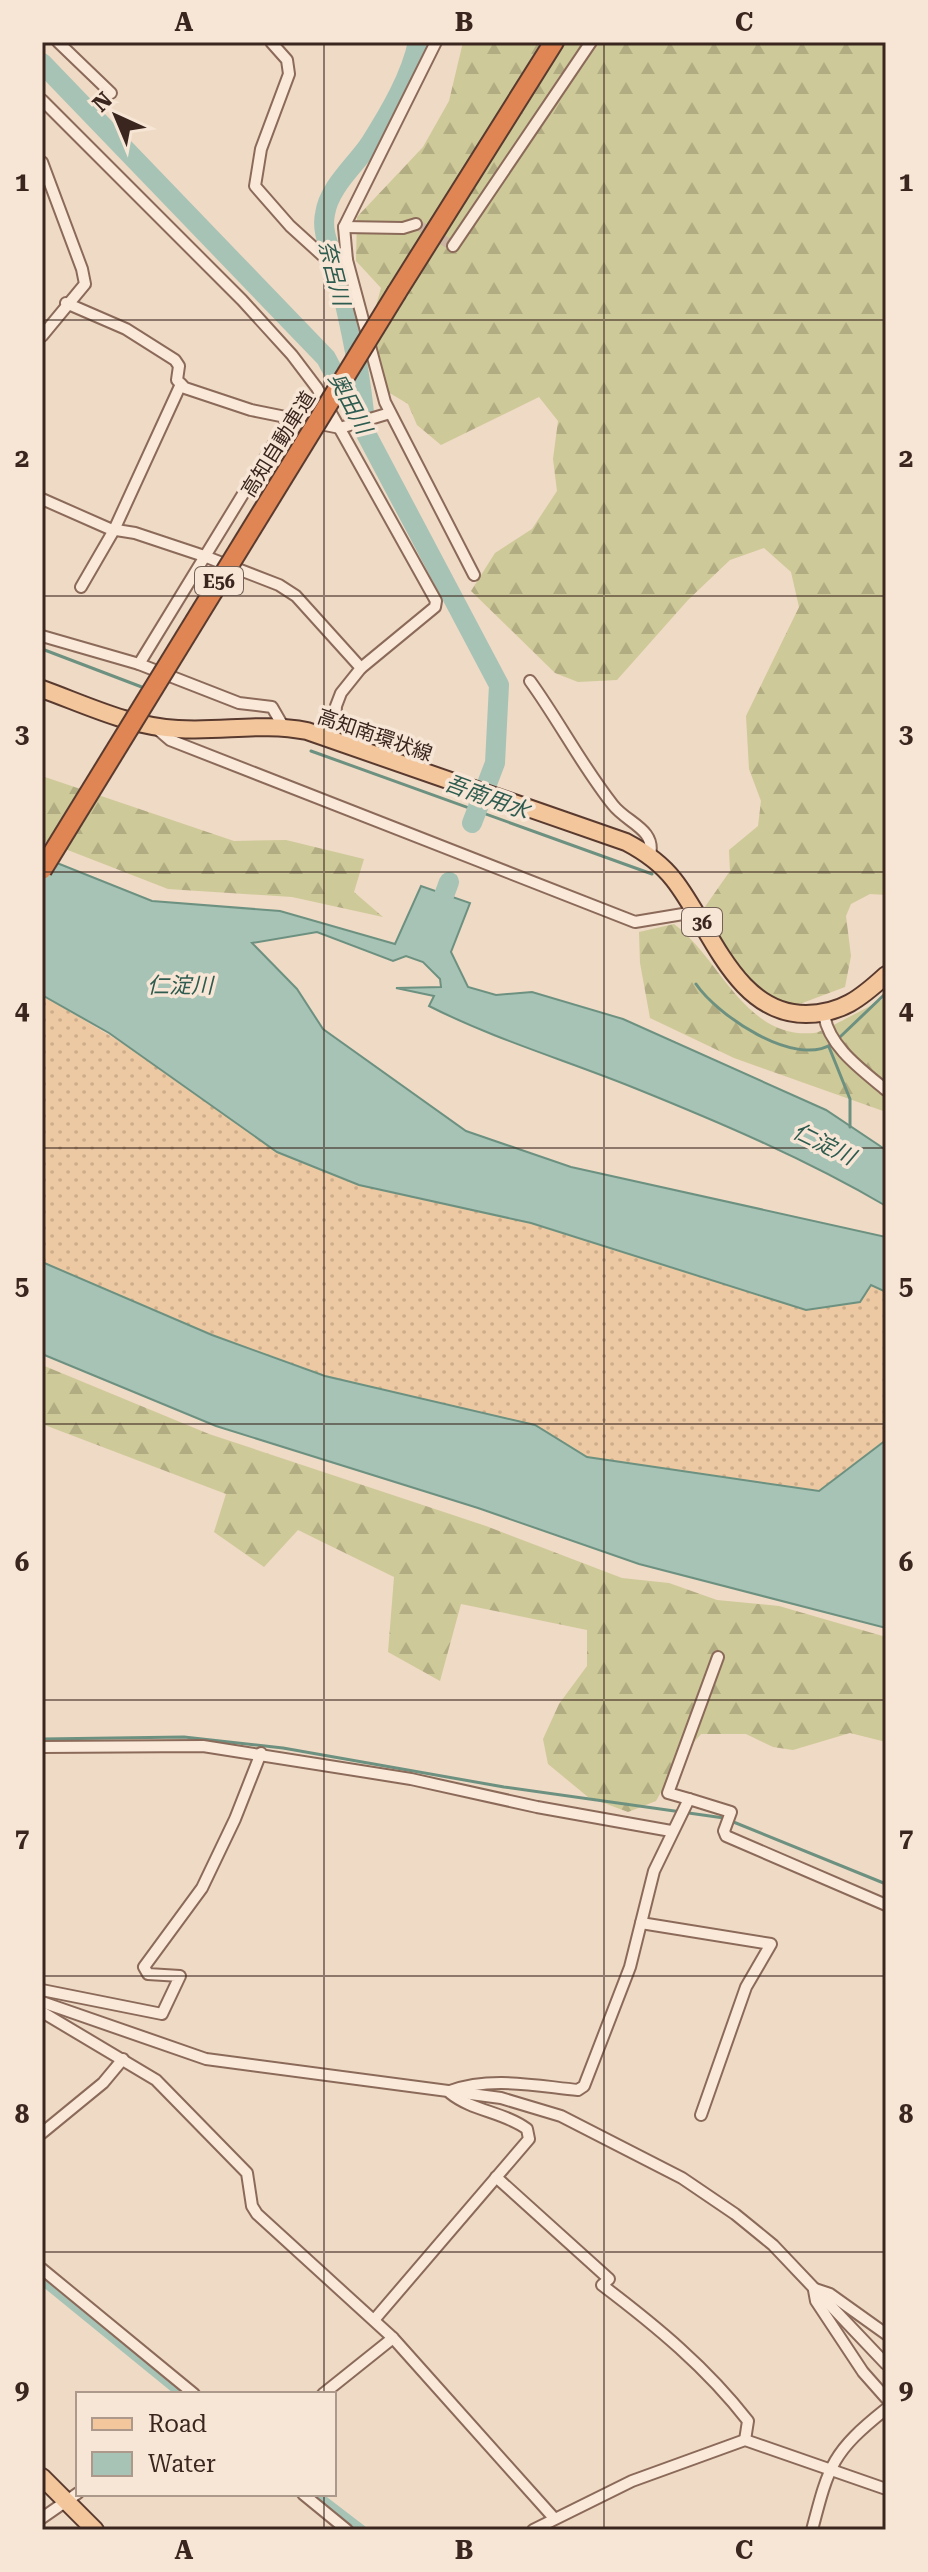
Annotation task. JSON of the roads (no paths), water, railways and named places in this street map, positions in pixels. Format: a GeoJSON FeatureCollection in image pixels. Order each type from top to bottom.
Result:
{"type":"FeatureCollection","features":[{"type":"Feature","properties":{"kind":"highway","name":"高知自動車道"},"geometry":{"type":"LineString","coordinates":[[42,870],[554,42]]}},
{"type":"Feature","properties":{"kind":"main road","name":"高知南環状線"},"geometry":{"type":"LineString","coordinates":[[42,689],[154,727],[202,730],[283,726],[626,842],[650,855],[674,879],[750,993],[771,1007],[795,1014],[824,1014]]}},
{"type":"Feature","properties":{"kind":"main road"},"geometry":{"type":"LineString","coordinates":[[824,1014],[854,1001],[886,975]]}},
{"type":"Feature","properties":{"kind":"main road"},"geometry":{"type":"LineString","coordinates":[[42,2477],[72,2497],[95,2530]]}},
{"type":"Feature","properties":{"kind":"street"},"geometry":{"type":"LineString","coordinates":[[58,42],[111,93]]}},
{"type":"Feature","properties":{"kind":"street"},"geometry":{"type":"LineString","coordinates":[[271,42],[287,60],[289,74],[261,149],[255,186],[290,226],[323,256],[347,260]]}},
{"type":"Feature","properties":{"kind":"street"},"geometry":{"type":"LineString","coordinates":[[436,42],[344,227],[347,260],[390,413],[474,575]]}},
{"type":"Feature","properties":{"kind":"street"},"geometry":{"type":"LineString","coordinates":[[453,246],[591,42]]}},
{"type":"Feature","properties":{"kind":"street"},"geometry":{"type":"LineString","coordinates":[[42,100],[271,330],[317,388],[436,601],[435,607],[361,668],[341,693],[336,706],[334,741]]}},
{"type":"Feature","properties":{"kind":"street"},"geometry":{"type":"LineString","coordinates":[[42,162],[85,284],[66,303],[42,336]]}},
{"type":"Feature","properties":{"kind":"street"},"geometry":{"type":"LineString","coordinates":[[344,227],[403,228],[416,224]]}},
{"type":"Feature","properties":{"kind":"street"},"geometry":{"type":"LineString","coordinates":[[66,303],[126,329],[175,360],[179,366],[177,380],[181,384],[251,410],[340,428],[390,413]]}},
{"type":"Feature","properties":{"kind":"street"},"geometry":{"type":"LineString","coordinates":[[358,346],[375,359]]}},
{"type":"Feature","properties":{"kind":"street"},"geometry":{"type":"LineString","coordinates":[[81,587],[114,530],[181,384]]}},
{"type":"Feature","properties":{"kind":"street"},"geometry":{"type":"LineString","coordinates":[[139,664],[289,419]]}},
{"type":"Feature","properties":{"kind":"street"},"geometry":{"type":"LineString","coordinates":[[42,499],[114,530],[135,533],[204,556],[279,585],[296,596],[361,668]]}},
{"type":"Feature","properties":{"kind":"street"},"geometry":{"type":"LineString","coordinates":[[42,636],[139,664],[239,703],[272,707],[283,726]]}},
{"type":"Feature","properties":{"kind":"street"},"geometry":{"type":"LineString","coordinates":[[530,681],[612,804],[649,835],[652,844],[650,855]]}},
{"type":"Feature","properties":{"kind":"street"},"geometry":{"type":"LineString","coordinates":[[154,727],[170,740],[635,922],[695,912]]}},
{"type":"Feature","properties":{"kind":"street"},"geometry":{"type":"LineString","coordinates":[[824,1014],[832,1036],[856,1066],[886,1090]]}},
{"type":"Feature","properties":{"kind":"street"},"geometry":{"type":"LineString","coordinates":[[718,1657],[668,1793],[688,1802],[731,1812],[724,1831],[726,1836],[886,1905]]}},
{"type":"Feature","properties":{"kind":"street"},"geometry":{"type":"LineString","coordinates":[[42,1747],[179,1745],[261,1753],[411,1779],[537,1807],[671,1831]]}},
{"type":"Feature","properties":{"kind":"street"},"geometry":{"type":"LineString","coordinates":[[42,1990],[162,2014],[180,1976],[148,1974],[144,1967],[202,1888],[235,1819],[261,1753]]}},
{"type":"Feature","properties":{"kind":"street"},"geometry":{"type":"LineString","coordinates":[[448,2091],[469,2084],[514,2084],[578,2090],[584,2086],[630,1967],[654,1871],[671,1831],[688,1802]]}},
{"type":"Feature","properties":{"kind":"street"},"geometry":{"type":"LineString","coordinates":[[641,1923],[771,1944],[746,1987],[701,2115]]}},
{"type":"Feature","properties":{"kind":"street"},"geometry":{"type":"LineString","coordinates":[[42,2002],[206,2059],[501,2098],[561,2116],[682,2178],[773,2245],[886,2364]]}},
{"type":"Feature","properties":{"kind":"street"},"geometry":{"type":"LineString","coordinates":[[42,2012],[156,2080],[210,2132],[247,2173],[252,2206],[257,2214],[393,2338],[553,2517]]}},
{"type":"Feature","properties":{"kind":"street"},"geometry":{"type":"LineString","coordinates":[[42,2133],[103,2083],[123,2059]]}},
{"type":"Feature","properties":{"kind":"street"},"geometry":{"type":"LineString","coordinates":[[374,2320],[529,2139],[527,2129],[518,2122],[459,2100],[448,2091]]}},
{"type":"Feature","properties":{"kind":"street"},"geometry":{"type":"LineString","coordinates":[[496,2177],[609,2279],[602,2285],[679,2344],[729,2396],[748,2421],[745,2440]]}},
{"type":"Feature","properties":{"kind":"street"},"geometry":{"type":"LineString","coordinates":[[42,2269],[192,2392]]}},
{"type":"Feature","properties":{"kind":"street"},"geometry":{"type":"LineString","coordinates":[[813,2288],[830,2294],[886,2334]]}},
{"type":"Feature","properties":{"kind":"street"},"geometry":{"type":"LineString","coordinates":[[813,2288],[816,2301],[863,2372],[886,2398]]}},
{"type":"Feature","properties":{"kind":"street"},"geometry":{"type":"LineString","coordinates":[[326,2392],[393,2338]]}},
{"type":"Feature","properties":{"kind":"street"},"geometry":{"type":"LineString","coordinates":[[812,2530],[828,2469],[840,2451],[886,2409]]}},
{"type":"Feature","properties":{"kind":"street"},"geometry":{"type":"LineString","coordinates":[[533,2530],[553,2517],[632,2481],[745,2440],[886,2489]]}},
{"type":"Feature","properties":{"kind":"street"},"geometry":{"type":"LineString","coordinates":[[305,2496],[347,2530]]}},
{"type":"Feature","properties":{"kind":"street"},"geometry":{"type":"LineString","coordinates":[[42,2518],[72,2497]]}},
{"type":"Feature","properties":{"kind":"water","name":"仁淀川"},"geometry":{"type":"Polygon","coordinates":[[[42,857],[152,901],[280,911],[395,944],[421,886],[470,903],[451,952],[468,987],[496,995],[532,992],[623,1019],[826,1110],[886,1150],[886,1206],[825,1172],[730,1128],[454,1018],[429,1006],[434,996],[396,988],[441,987],[440,979],[423,962],[406,956],[393,961],[317,932],[252,943],[297,989],[323,1029],[466,1131],[571,1167],[886,1237],[886,1292],[871,1285],[860,1302],[806,1310],[531,1223],[359,1185],[277,1152],[109,1033],[42,995],[42,857]]]}},
{"type":"Feature","properties":{"kind":"water"},"geometry":{"type":"Polygon","coordinates":[[[42,1262],[212,1335],[325,1376],[535,1425],[587,1457],[819,1491],[886,1440],[886,1628],[639,1564],[478,1508],[216,1426],[42,1354],[42,1262]]]}},
{"type":"Feature","properties":{"kind":"waterway","name":"奈呂川"},"geometry":{"type":"LineString","coordinates":[[365,424],[354,345],[324,221],[332,194],[371,142],[392,106],[405,81],[418,42]]}},
{"type":"Feature","properties":{"kind":"waterway","name":"奥田川"},"geometry":{"type":"LineString","coordinates":[[42,63],[326,358],[499,685],[495,763],[472,823]]}},
{"type":"Feature","properties":{"kind":"waterway","name":"吾南用水"},"geometry":{"type":"LineString","coordinates":[[42,649],[147,689]]}},
{"type":"Feature","properties":{"kind":"waterway","name":"吾南用水"},"geometry":{"type":"LineString","coordinates":[[311,751],[652,874]]}},
{"type":"Feature","properties":{"kind":"waterway","name":"奥田川"},"geometry":{"type":"LineString","coordinates":[[435,920],[449,882]]}},
{"type":"Feature","properties":{"kind":"waterway"},"geometry":{"type":"LineString","coordinates":[[696,984],[738,1023],[778,1044],[816,1050],[832,1044]]}},
{"type":"Feature","properties":{"kind":"waterway"},"geometry":{"type":"LineString","coordinates":[[840,1037],[886,993]]}},
{"type":"Feature","properties":{"kind":"waterway"},"geometry":{"type":"LineString","coordinates":[[829,1047],[850,1099],[850,1127]]}},
{"type":"Feature","properties":{"kind":"waterway"},"geometry":{"type":"LineString","coordinates":[[42,1739],[184,1737],[283,1748],[504,1787],[724,1818]]}},
{"type":"Feature","properties":{"kind":"waterway"},"geometry":{"type":"LineString","coordinates":[[731,1821],[886,1884]]}},
{"type":"Feature","properties":{"kind":"waterway"},"geometry":{"type":"LineString","coordinates":[[42,2279],[181,2392]]}},
{"type":"Feature","properties":{"kind":"waterway"},"geometry":{"type":"LineString","coordinates":[[317,2496],[361,2530]]}},
{"type":"Feature","properties":{"kind":"tunnel"},"geometry":{"type":"LineString","coordinates":[[416,224],[453,246]]}}]}
